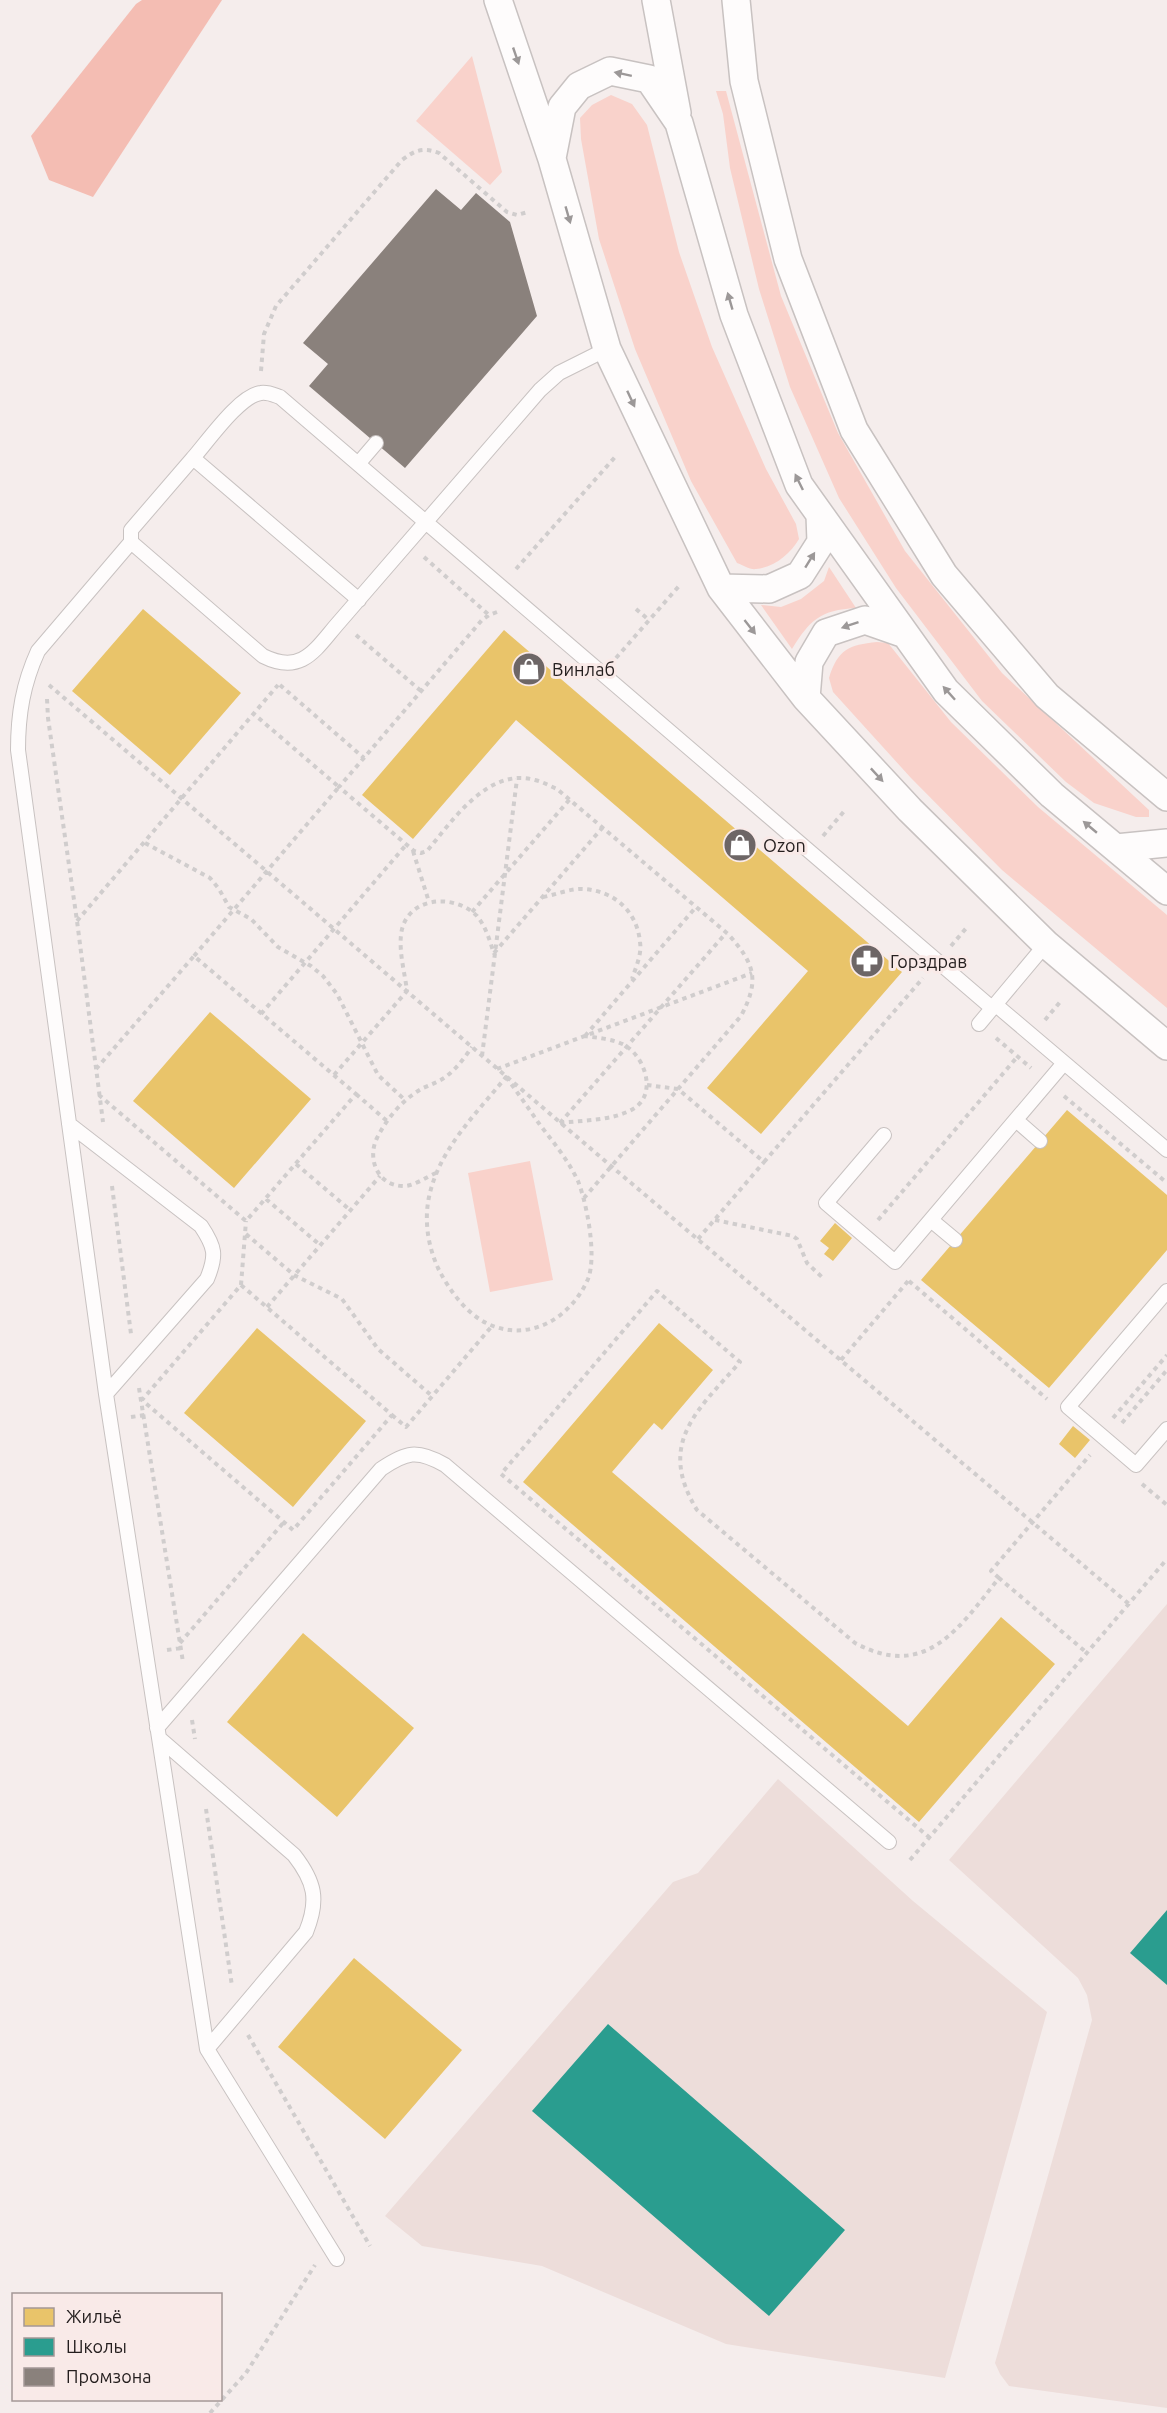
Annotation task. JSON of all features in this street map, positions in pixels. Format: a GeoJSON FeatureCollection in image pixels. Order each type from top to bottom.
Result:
{"type":"FeatureCollection","features":[{"type":"Feature","properties":{"kind":"street"},"geometry":{"type":"LineString","coordinates":[[498,0],[552,159],[607,349],[721,588],[806,698],[909,810],[1046,944],[1167,1046]]}},
{"type":"Feature","properties":{"kind":"street"},"geometry":{"type":"LineString","coordinates":[[656,0],[679,123],[734,315],[799,485],[946,691],[1052,795],[1167,891]]}},
{"type":"Feature","properties":{"kind":"street"},"geometry":{"type":"LineString","coordinates":[[736,0],[744,81],[788,259],[854,430],[944,575],[1047,696],[1167,797]]}},
{"type":"Feature","properties":{"kind":"street"},"geometry":{"type":"LineString","coordinates":[[552,159],[562,106],[579,86],[610,71],[649,79],[679,123]]}},
{"type":"Feature","properties":{"kind":"street"},"geometry":{"type":"LineString","coordinates":[[721,588],[769,589],[800,575],[820,542],[820,515]]}},
{"type":"Feature","properties":{"kind":"street"},"geometry":{"type":"LineString","coordinates":[[806,698],[809,662],[826,633],[864,620],[905,634]]}},
{"type":"Feature","properties":{"kind":"street"},"geometry":{"type":"LineString","coordinates":[[1116,848],[1167,843]]}},
{"type":"Feature","properties":{"kind":"lane"},"geometry":{"type":"LineString","coordinates":[[131,542],[263,656],[276,663],[300,662],[311,654],[359,600],[549,381],[569,367],[607,349]]}},
{"type":"Feature","properties":{"kind":"lane"},"geometry":{"type":"LineString","coordinates":[[337,2259],[207,2049],[106,1394],[18,750],[21,701],[38,651],[131,542],[131,530],[241,404],[251,396],[261,393],[280,397],[602,674],[1167,1150]]}},
{"type":"Feature","properties":{"kind":"lane"},"geometry":{"type":"LineString","coordinates":[[358,464],[376,443]]}},
{"type":"Feature","properties":{"kind":"lane"},"geometry":{"type":"LineString","coordinates":[[193,458],[359,600]]}},
{"type":"Feature","properties":{"kind":"lane"},"geometry":{"type":"LineString","coordinates":[[979,1024],[1046,944]]}},
{"type":"Feature","properties":{"kind":"lane"},"geometry":{"type":"LineString","coordinates":[[885,1135],[826,1203],[896,1262],[1064,1063]]}},
{"type":"Feature","properties":{"kind":"lane"},"geometry":{"type":"LineString","coordinates":[[1016,1120],[1040,1141]]}},
{"type":"Feature","properties":{"kind":"lane"},"geometry":{"type":"LineString","coordinates":[[69,1124],[201,1226],[212,1243],[214,1263],[207,1279],[106,1394]]}},
{"type":"Feature","properties":{"kind":"lane"},"geometry":{"type":"LineString","coordinates":[[931,1220],[955,1240]]}},
{"type":"Feature","properties":{"kind":"lane"},"geometry":{"type":"LineString","coordinates":[[1167,1291],[1068,1407],[1136,1465],[1167,1429]]}},
{"type":"Feature","properties":{"kind":"lane"},"geometry":{"type":"LineString","coordinates":[[158,1733],[381,1469],[401,1456],[415,1454],[429,1456],[454,1473],[890,1842]]}},
{"type":"Feature","properties":{"kind":"lane"},"geometry":{"type":"LineString","coordinates":[[158,1733],[294,1855],[307,1871],[312,1886],[313,1916],[306,1932],[207,2049]]}},
{"type":"Feature","properties":{"kind":"path"},"geometry":{"type":"LineString","coordinates":[[261,393],[264,334],[276,306],[402,160],[412,152],[430,150],[439,153],[507,212],[517,215],[528,212]]}},
{"type":"Feature","properties":{"kind":"path"},"geometry":{"type":"LineString","coordinates":[[96,1070],[489,615],[492,598],[616,456]]}},
{"type":"Feature","properties":{"kind":"path"},"geometry":{"type":"LineString","coordinates":[[408,543],[489,615]]}},
{"type":"Feature","properties":{"kind":"path"},"geometry":{"type":"LineString","coordinates":[[602,674],[679,586]]}},
{"type":"Feature","properties":{"kind":"path"},"geometry":{"type":"LineString","coordinates":[[636,609],[649,620]]}},
{"type":"Feature","properties":{"kind":"path"},"geometry":{"type":"LineString","coordinates":[[489,615],[501,612]]}},
{"type":"Feature","properties":{"kind":"path"},"geometry":{"type":"LineString","coordinates":[[340,621],[421,691]]}},
{"type":"Feature","properties":{"kind":"path"},"geometry":{"type":"LineString","coordinates":[[300,662],[279,686],[364,758]]}},
{"type":"Feature","properties":{"kind":"path"},"geometry":{"type":"LineString","coordinates":[[49,684],[506,1077],[1129,1604]]}},
{"type":"Feature","properties":{"kind":"path"},"geometry":{"type":"LineString","coordinates":[[255,715],[406,845],[421,853],[427,851],[470,801],[490,786],[517,779],[534,780],[557,789],[726,933],[745,952],[752,973],[750,999],[741,1016],[584,1198]]}},
{"type":"Feature","properties":{"kind":"path"},"geometry":{"type":"LineString","coordinates":[[482,1056],[517,779]]}},
{"type":"Feature","properties":{"kind":"path"},"geometry":{"type":"LineString","coordinates":[[77,921],[182,798]]}},
{"type":"Feature","properties":{"kind":"path"},"geometry":{"type":"LineString","coordinates":[[472,912],[570,799]]}},
{"type":"Feature","properties":{"kind":"path"},"geometry":{"type":"LineString","coordinates":[[494,954],[603,827]]}},
{"type":"Feature","properties":{"kind":"path"},"geometry":{"type":"LineString","coordinates":[[144,843],[210,878],[233,910],[251,919],[278,947],[305,963],[330,984],[378,1075],[406,1101]]}},
{"type":"Feature","properties":{"kind":"path"},"geometry":{"type":"LineString","coordinates":[[261,1014],[406,845]]}},
{"type":"Feature","properties":{"kind":"path"},"geometry":{"type":"LineString","coordinates":[[413,850],[429,902]]}},
{"type":"Feature","properties":{"kind":"path"},"geometry":{"type":"LineString","coordinates":[[543,897],[581,889],[603,892],[622,903],[633,918],[641,943],[639,959],[631,982]]}},
{"type":"Feature","properties":{"kind":"path"},"geometry":{"type":"LineString","coordinates":[[334,1075],[407,991],[401,935],[406,922],[414,912],[429,902],[449,900],[464,905],[486,930],[494,954]]}},
{"type":"Feature","properties":{"kind":"path"},"geometry":{"type":"LineString","coordinates":[[584,1036],[696,907]]}},
{"type":"Feature","properties":{"kind":"path"},"geometry":{"type":"LineString","coordinates":[[560,1123],[726,933]]}},
{"type":"Feature","properties":{"kind":"path"},"geometry":{"type":"LineString","coordinates":[[194,956],[387,1121]]}},
{"type":"Feature","properties":{"kind":"path"},"geometry":{"type":"LineString","coordinates":[[497,1069],[752,973]]}},
{"type":"Feature","properties":{"kind":"path"},"geometry":{"type":"LineString","coordinates":[[698,1239],[925,975]]}},
{"type":"Feature","properties":{"kind":"path"},"geometry":{"type":"LineString","coordinates":[[979,1024],[1167,1183]]}},
{"type":"Feature","properties":{"kind":"path"},"geometry":{"type":"LineString","coordinates":[[560,1123],[618,1116],[636,1108],[645,1096],[646,1073],[627,1047],[610,1040],[584,1036]]}},
{"type":"Feature","properties":{"kind":"path"},"geometry":{"type":"LineString","coordinates":[[437,1173],[413,1184],[402,1186],[390,1183],[380,1176],[374,1165],[372,1153],[376,1140],[387,1121],[406,1101],[449,1074],[472,1047]]}},
{"type":"Feature","properties":{"kind":"path"},"geometry":{"type":"LineString","coordinates":[[865,1235],[1017,1056]]}},
{"type":"Feature","properties":{"kind":"path"},"geometry":{"type":"LineString","coordinates":[[506,1077],[563,1154],[584,1198],[591,1241],[589,1277],[571,1308],[549,1324],[520,1331],[492,1326],[472,1313],[447,1286],[431,1251],[427,1226],[429,1198],[437,1173],[450,1146],[506,1077]]}},
{"type":"Feature","properties":{"kind":"path"},"geometry":{"type":"LineString","coordinates":[[647,1085],[678,1089],[764,1162]]}},
{"type":"Feature","properties":{"kind":"path"},"geometry":{"type":"LineString","coordinates":[[356,1094],[246,1221],[241,1285],[142,1400],[293,1530],[392,1415]]}},
{"type":"Feature","properties":{"kind":"path"},"geometry":{"type":"LineString","coordinates":[[99,1095],[246,1221]]}},
{"type":"Feature","properties":{"kind":"path"},"geometry":{"type":"LineString","coordinates":[[296,1164],[350,1210]]}},
{"type":"Feature","properties":{"kind":"path"},"geometry":{"type":"LineString","coordinates":[[267,1307],[380,1176]]}},
{"type":"Feature","properties":{"kind":"path"},"geometry":{"type":"LineString","coordinates":[[266,1198],[320,1245]]}},
{"type":"Feature","properties":{"kind":"path"},"geometry":{"type":"LineString","coordinates":[[715,1220],[793,1236],[797,1239],[807,1263],[824,1279]]}},
{"type":"Feature","properties":{"kind":"path"},"geometry":{"type":"LineString","coordinates":[[246,1234],[294,1275],[342,1299],[378,1349],[432,1396]]}},
{"type":"Feature","properties":{"kind":"path"},"geometry":{"type":"LineString","coordinates":[[909,1281],[1050,1401]]}},
{"type":"Feature","properties":{"kind":"path"},"geometry":{"type":"LineString","coordinates":[[241,1285],[406,1427],[492,1326]]}},
{"type":"Feature","properties":{"kind":"path"},"geometry":{"type":"LineString","coordinates":[[930,1838],[501,1474],[657,1291],[740,1362],[692,1418],[684,1434],[680,1467],[689,1496],[697,1510],[855,1643],[869,1651],[885,1655],[901,1656],[934,1648],[949,1638],[999,1578]]}},
{"type":"Feature","properties":{"kind":"path"},"geometry":{"type":"LineString","coordinates":[[1103,1437],[1167,1355]]}},
{"type":"Feature","properties":{"kind":"path"},"geometry":{"type":"LineString","coordinates":[[1103,1437],[1167,1371]]}},
{"type":"Feature","properties":{"kind":"path"},"geometry":{"type":"LineString","coordinates":[[1087,1653],[991,1571],[1090,1454]]}},
{"type":"Feature","properties":{"kind":"path"},"geometry":{"type":"LineString","coordinates":[[1163,1502],[1167,1497]]}},
{"type":"Feature","properties":{"kind":"path"},"geometry":{"type":"LineString","coordinates":[[180,1643],[284,1522]]}},
{"type":"Feature","properties":{"kind":"path"},"geometry":{"type":"LineString","coordinates":[[910,1860],[1167,1559]]}},
{"type":"Feature","properties":{"kind":"path"},"geometry":{"type":"LineString","coordinates":[[237,2015],[370,2246]]}},
{"type":"Feature","properties":{"kind":"path"},"geometry":{"type":"LineString","coordinates":[[222,2400],[246,2373],[328,2245]]}},
{"type":"Feature","properties":{"kind":"path"},"geometry":{"type":"LineString","coordinates":[[210,2413],[221,2401]]}},
{"type":"Feature","properties":{"kind":"shaded area"},"geometry":{"type":"Polygon","coordinates":[[[142,0],[222,0],[93,197],[49,180],[31,136],[136,4],[142,0]]]}},
{"type":"Feature","properties":{"kind":"shaded area"},"geometry":{"type":"Polygon","coordinates":[[[472,56],[502,172],[490,185],[416,121],[472,56]]]}},
{"type":"Feature","properties":{"kind":"shaded area"},"geometry":{"type":"Polygon","coordinates":[[[716,91],[726,91],[781,296],[838,433],[905,551],[1002,673],[1149,810],[1149,817],[1136,817],[1094,803],[1066,782],[982,701],[896,588],[839,498],[790,387],[759,289],[730,168],[723,114],[716,91]]]}},
{"type":"Feature","properties":{"kind":"shaded area"},"geometry":{"type":"Polygon","coordinates":[[[611,95],[632,104],[647,125],[679,252],[712,347],[766,469],[796,524],[799,539],[795,545],[781,559],[763,568],[751,569],[737,563],[691,481],[635,349],[599,239],[581,139],[580,118],[592,105],[611,95]]]}},
{"type":"Feature","properties":{"kind":"shaded area"},"geometry":{"type":"Polygon","coordinates":[[[829,567],[856,608],[833,611],[817,618],[792,649],[761,605],[781,607],[801,599],[824,581],[829,567]]]}},
{"type":"Feature","properties":{"kind":"shaded area"},"geometry":{"type":"Polygon","coordinates":[[[877,642],[888,643],[951,722],[1038,807],[1167,915],[1167,1008],[1002,870],[911,778],[833,692],[829,678],[832,668],[841,655],[852,647],[877,642]]]}},
{"type":"Feature","properties":{"kind":"shaded area"},"geometry":{"type":"Polygon","coordinates":[[[530,1161],[553,1280],[490,1292],[468,1173],[530,1161]]]}},
{"type":"Feature","properties":{"kind":"shaded area"},"geometry":{"type":"Polygon","coordinates":[[[1167,1604],[1167,2408],[1009,2386],[995,2363],[1092,2020],[1087,1995],[1078,1978],[949,1860],[1167,1604]]]}},
{"type":"Feature","properties":{"kind":"shaded area"},"geometry":{"type":"Polygon","coordinates":[[[778,1779],[913,1901],[1047,2012],[945,2378],[726,2344],[542,2266],[422,2246],[385,2216],[673,1882],[698,1873],[778,1779]]]}},
{"type":"Feature","properties":{"kind":"building: Жильё"},"geometry":{"type":"Polygon","coordinates":[[[143,609],[241,693],[170,775],[72,691],[143,609]]]}},
{"type":"Feature","properties":{"kind":"building: Жильё"},"geometry":{"type":"Polygon","coordinates":[[[504,630],[902,972],[761,1134],[707,1088],[808,971],[516,720],[413,839],[362,795],[504,630]]]}},
{"type":"Feature","properties":{"kind":"building: Жильё"},"geometry":{"type":"Polygon","coordinates":[[[210,1012],[311,1099],[234,1188],[133,1101],[210,1012]]]}},
{"type":"Feature","properties":{"kind":"building: Жильё"},"geometry":{"type":"Polygon","coordinates":[[[1067,1110],[1167,1195],[1167,1250],[1049,1388],[921,1280],[1067,1110]]]}},
{"type":"Feature","properties":{"kind":"building: Жильё"},"geometry":{"type":"Polygon","coordinates":[[[835,1223],[852,1238],[833,1261],[824,1254],[829,1248],[820,1241],[835,1223]]]}},
{"type":"Feature","properties":{"kind":"building: Жильё"},"geometry":{"type":"Polygon","coordinates":[[[659,1323],[713,1370],[662,1430],[654,1423],[612,1472],[908,1726],[1001,1617],[1055,1664],[919,1822],[523,1482],[659,1323]]]}},
{"type":"Feature","properties":{"kind":"building: Жильё"},"geometry":{"type":"Polygon","coordinates":[[[257,1328],[366,1421],[293,1507],[184,1413],[257,1328]]]}},
{"type":"Feature","properties":{"kind":"building: Жильё"},"geometry":{"type":"Polygon","coordinates":[[[1073,1426],[1090,1440],[1075,1458],[1059,1444],[1073,1426]]]}},
{"type":"Feature","properties":{"kind":"building: Жильё"},"geometry":{"type":"Polygon","coordinates":[[[303,1633],[414,1728],[337,1817],[227,1722],[303,1633]]]}},
{"type":"Feature","properties":{"kind":"building: Жильё"},"geometry":{"type":"Polygon","coordinates":[[[354,1958],[462,2050],[385,2139],[278,2047],[354,1958]]]}},
{"type":"Feature","properties":{"kind":"building: Школы"},"geometry":{"type":"Polygon","coordinates":[[[1167,1910],[1167,1985],[1130,1953],[1167,1910]]]}},
{"type":"Feature","properties":{"kind":"building: Школы"},"geometry":{"type":"Polygon","coordinates":[[[608,2024],[845,2230],[769,2316],[532,2111],[608,2024]]]}},
{"type":"Feature","properties":{"kind":"building: Промзона"},"geometry":{"type":"Polygon","coordinates":[[[436,189],[461,210],[476,193],[510,222],[537,316],[405,468],[309,386],[328,364],[303,343],[436,189]]]}},
{"type":"Feature","properties":{"kind":"place","name":"Винлаб"},"geometry":{"type":"Point","coordinates":[529,669]}},
{"type":"Feature","properties":{"kind":"place","name":"Ozon"},"geometry":{"type":"Point","coordinates":[740,845]}},
{"type":"Feature","properties":{"kind":"place","name":"Горздрав"},"geometry":{"type":"Point","coordinates":[867,961]}}]}
